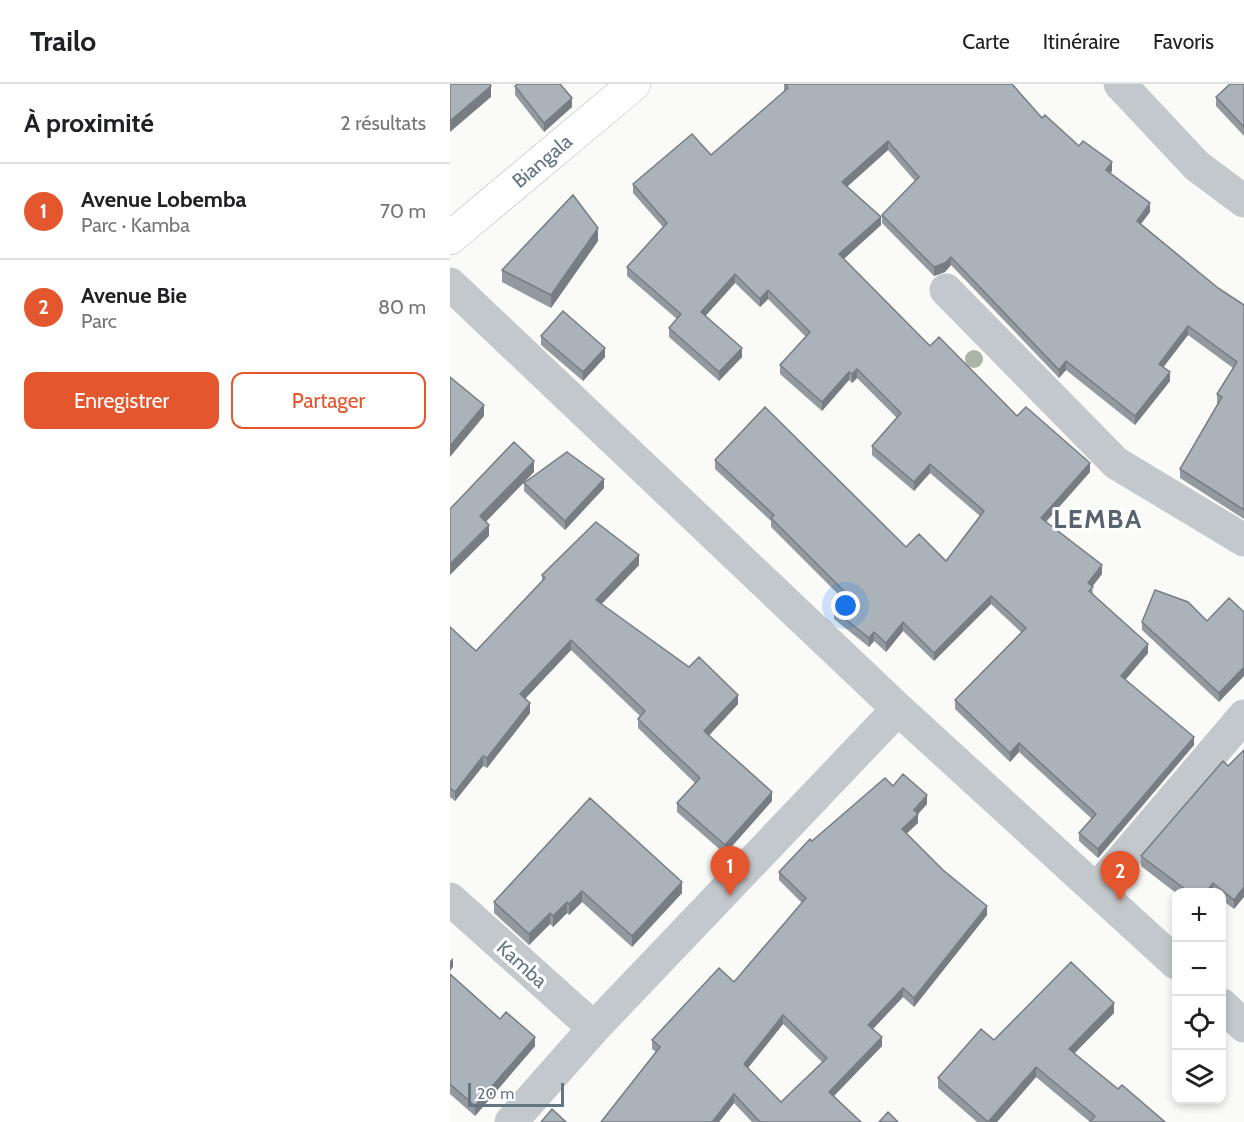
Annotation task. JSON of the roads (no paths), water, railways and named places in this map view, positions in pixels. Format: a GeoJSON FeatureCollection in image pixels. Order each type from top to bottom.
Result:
{"type":"FeatureCollection","features":[{"type":"Feature","properties":{"kind":"street","name":"Biangala"},"geometry":{"type":"LineString","coordinates":[[450,238],[633,84]]}},
{"type":"Feature","properties":{"kind":"street"},"geometry":{"type":"LineString","coordinates":[[1120,84],[1197,166],[1244,201]]}},
{"type":"Feature","properties":{"kind":"street"},"geometry":{"type":"LineString","coordinates":[[450,284],[898,709],[1172,959]]}},
{"type":"Feature","properties":{"kind":"street"},"geometry":{"type":"LineString","coordinates":[[946,290],[1116,463],[1244,540]]}},
{"type":"Feature","properties":{"kind":"street"},"geometry":{"type":"LineString","coordinates":[[511,1122],[594,1028],[898,709]]}},
{"type":"Feature","properties":{"kind":"street"},"geometry":{"type":"LineString","coordinates":[[1097,889],[1244,716]]}},
{"type":"Feature","properties":{"kind":"street","name":"Kamba"},"geometry":{"type":"LineString","coordinates":[[450,899],[594,1028]]}},
{"type":"Feature","properties":{"kind":"street"},"geometry":{"type":"LineString","coordinates":[[1226,1010],[1244,1026]]}},
{"type":"Feature","properties":{"kind":"place","name":"Avenue Lobemba"},"geometry":{"type":"Point","coordinates":[730,896]}},
{"type":"Feature","properties":{"kind":"place","name":"Avenue Bie"},"geometry":{"type":"Point","coordinates":[1120,901]}},
{"type":"Feature","properties":{"kind":"district","name":"LEMBA"},"geometry":{"type":"Point","coordinates":[1098,519]}}]}
